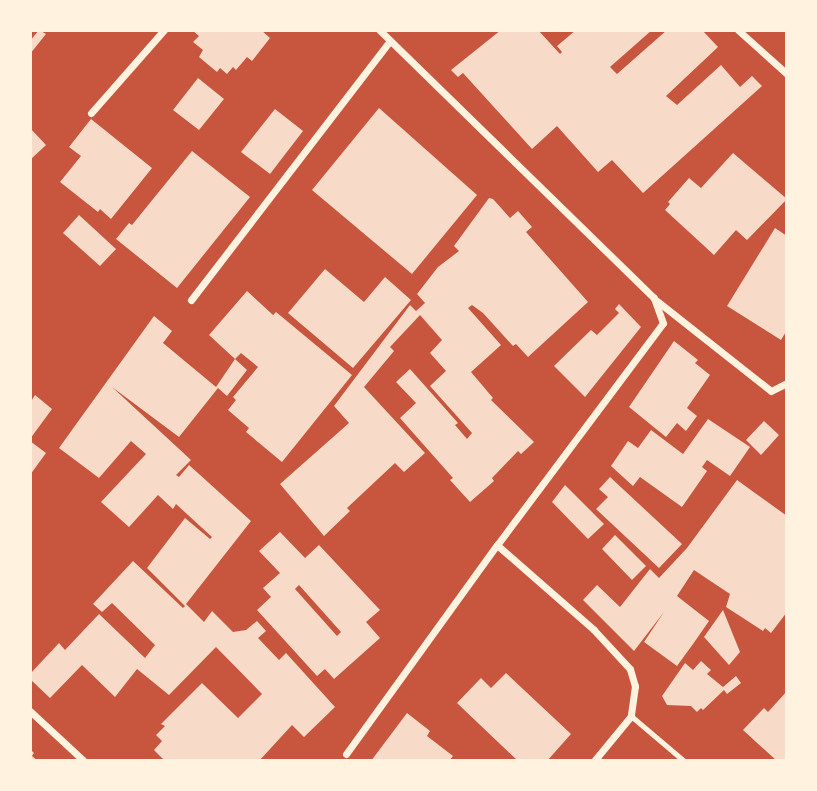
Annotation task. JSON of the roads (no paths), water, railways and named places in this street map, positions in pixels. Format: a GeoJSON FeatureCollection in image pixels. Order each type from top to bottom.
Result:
{"type":"FeatureCollection","features":[{"type":"Feature","properties":{"kind":"street"},"geometry":{"type":"LineString","coordinates":[[91,113],[164,30]]}},
{"type":"Feature","properties":{"kind":"street"},"geometry":{"type":"LineString","coordinates":[[379,30],[654,298],[771,391],[787,383]]}},
{"type":"Feature","properties":{"kind":"street"},"geometry":{"type":"LineString","coordinates":[[738,30],[787,74]]}},
{"type":"Feature","properties":{"kind":"street"},"geometry":{"type":"LineString","coordinates":[[191,300],[390,41]]}},
{"type":"Feature","properties":{"kind":"street"},"geometry":{"type":"LineString","coordinates":[[346,754],[497,545],[659,332],[662,317],[654,298]]}},
{"type":"Feature","properties":{"kind":"street"},"geometry":{"type":"LineString","coordinates":[[497,545],[594,630],[630,669],[635,686],[631,716],[594,761]]}},
{"type":"Feature","properties":{"kind":"street"},"geometry":{"type":"LineString","coordinates":[[30,711],[84,761]]}},
{"type":"Feature","properties":{"kind":"lane"},"geometry":{"type":"LineString","coordinates":[[631,716],[684,761]]}}]}
